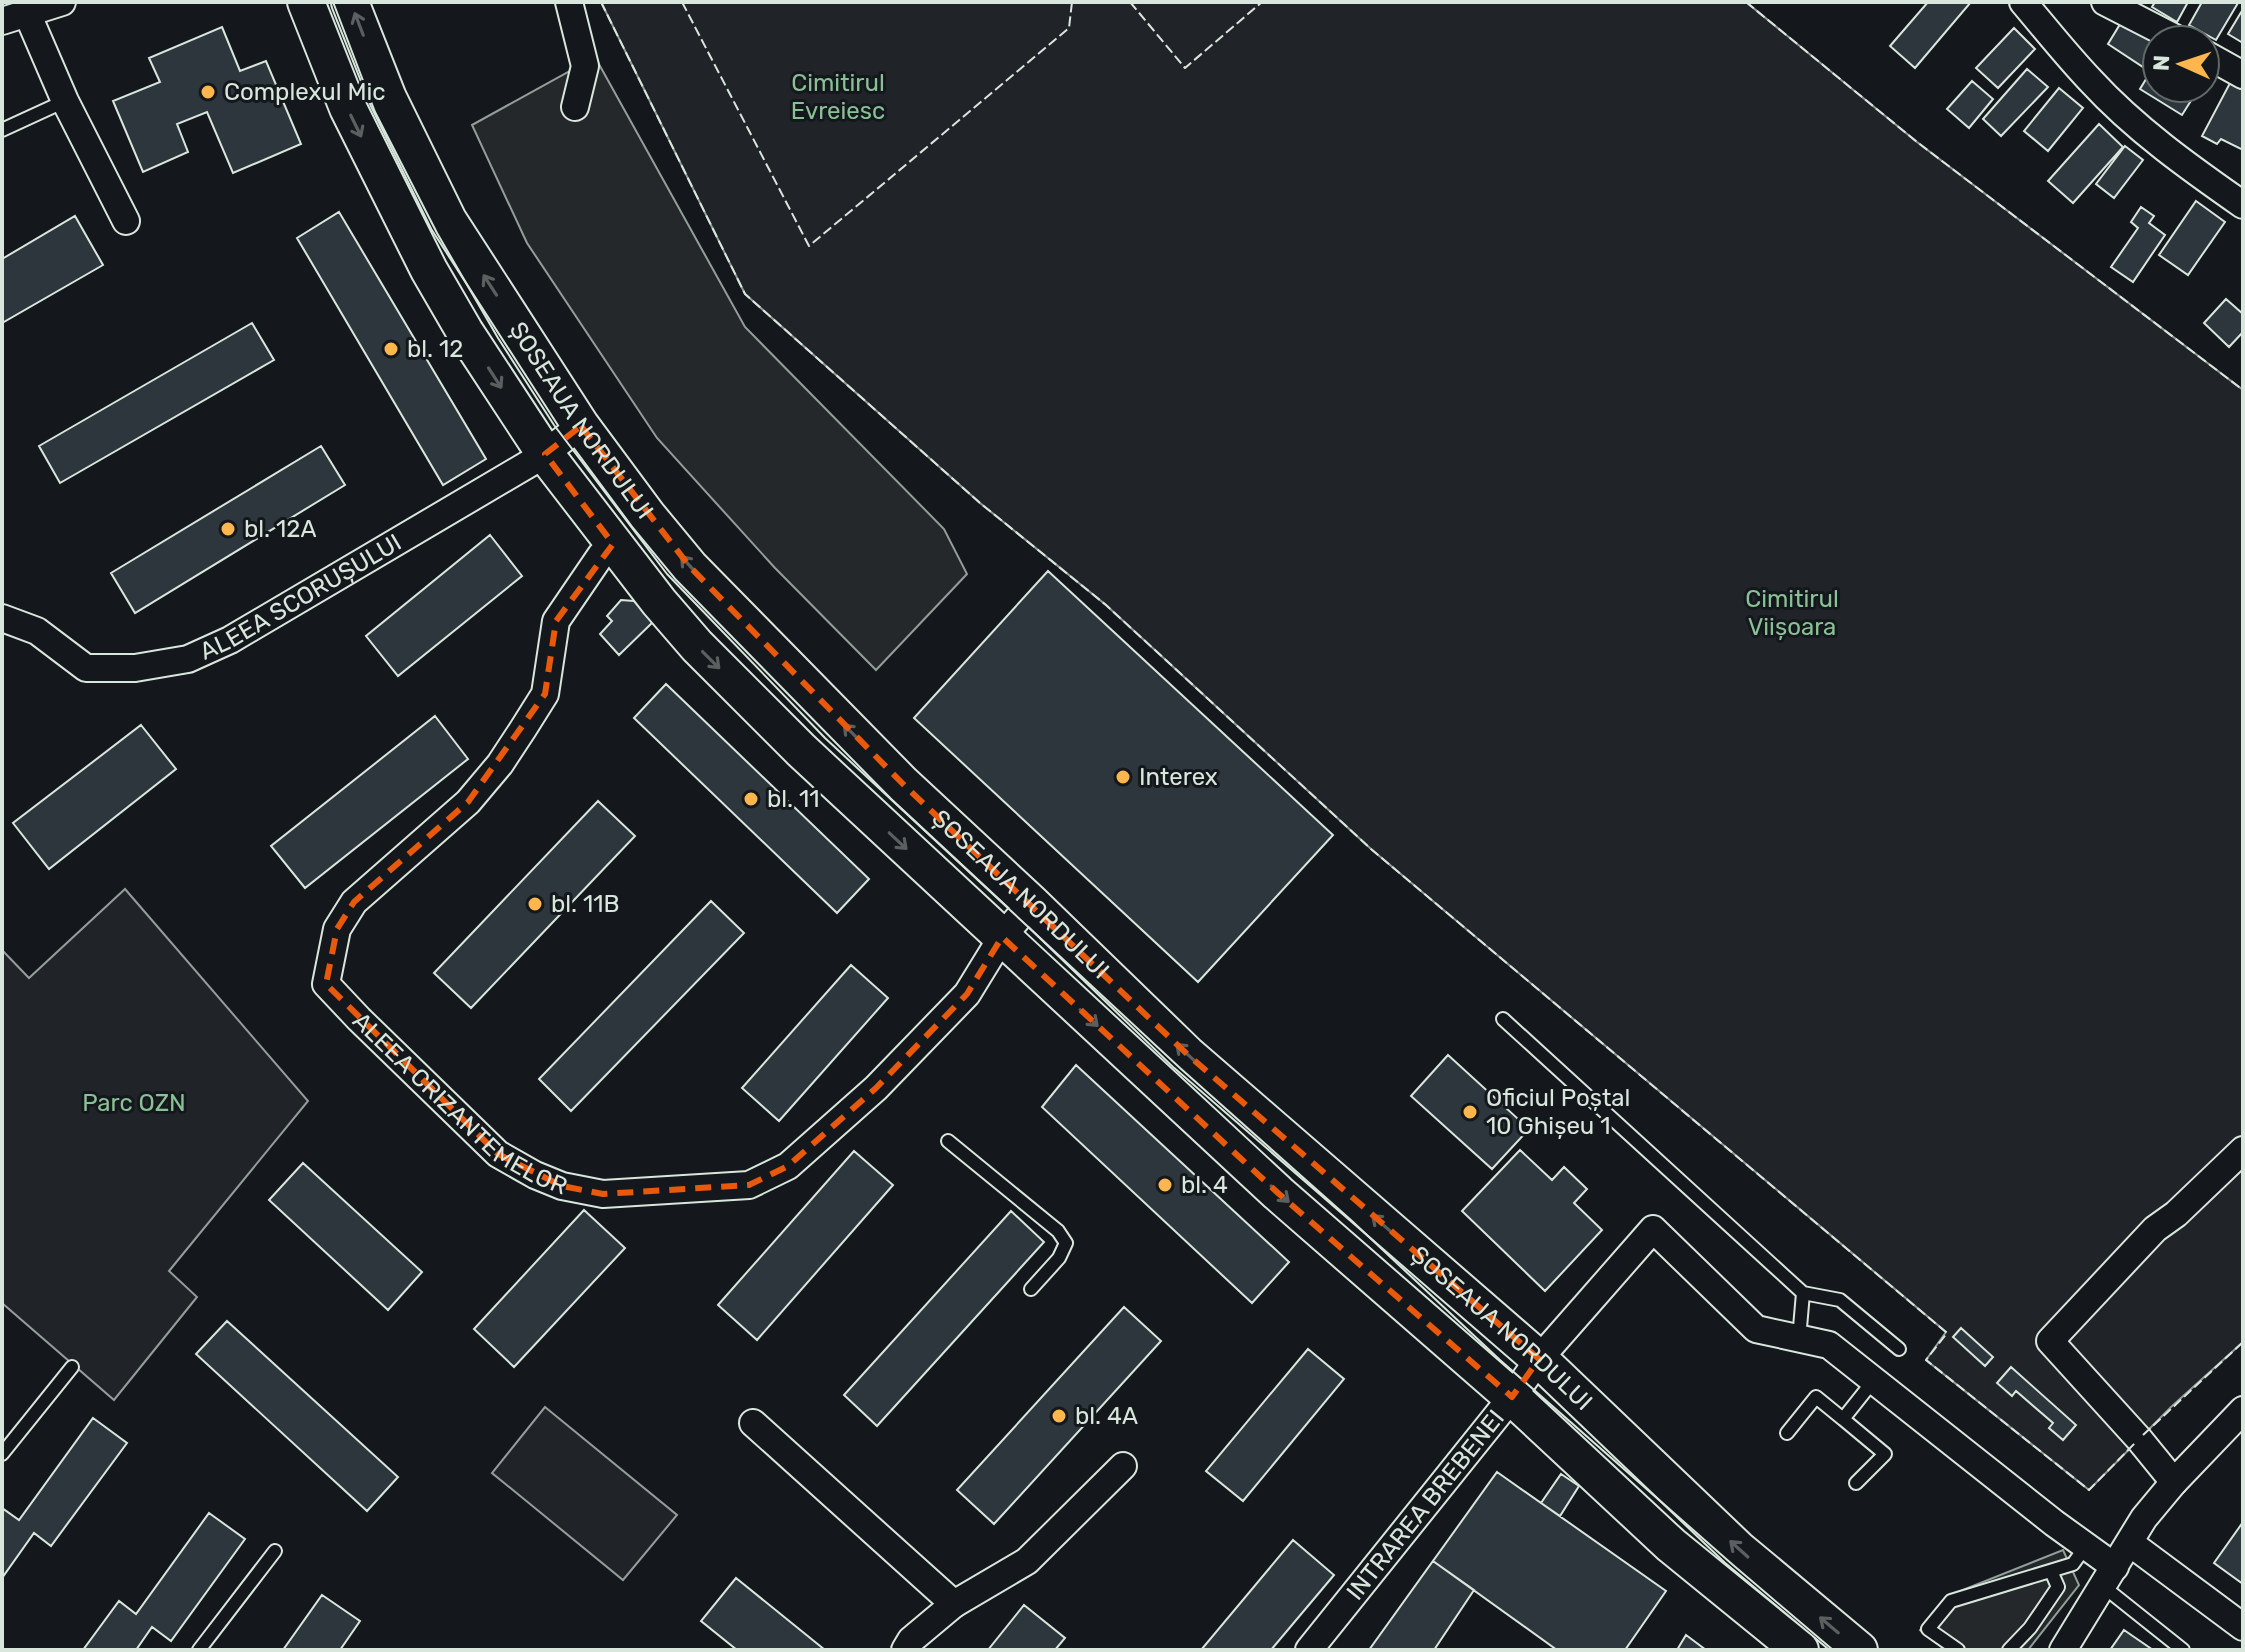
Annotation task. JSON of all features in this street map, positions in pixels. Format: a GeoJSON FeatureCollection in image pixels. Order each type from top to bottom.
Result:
{"type":"FeatureCollection","features":[{"type":"Feature","properties":{"kind":"main road","name":"ȘOSEAUA NORDULUI"},"geometry":{"type":"LineString","coordinates":[[306,2],[348,108],[429,270],[465,332],[545,454],[659,602],[718,667],[801,750],[1278,1193],[1512,1397],[1671,1545],[1800,1650]]}},
{"type":"Feature","properties":{"kind":"main road","name":"ȘOSEAUA NORDULUI"},"geometry":{"type":"LineString","coordinates":[[350,2],[388,98],[448,220],[581,426],[690,567],[892,774],[1187,1054],[1539,1359],[1738,1549],[1859,1650]]}},
{"type":"Feature","properties":{"kind":"street"},"geometry":{"type":"LineString","coordinates":[[2,21],[62,2]]}},
{"type":"Feature","properties":{"kind":"street"},"geometry":{"type":"LineString","coordinates":[[569,2],[585,66],[575,107]]}},
{"type":"Feature","properties":{"kind":"street"},"geometry":{"type":"LineString","coordinates":[[2023,2],[2090,81],[2120,110],[2243,205]]}},
{"type":"Feature","properties":{"kind":"street"},"geometry":{"type":"LineString","coordinates":[[2105,2],[2148,24]]}},
{"type":"Feature","properties":{"kind":"street"},"geometry":{"type":"LineString","coordinates":[[27,13],[65,101],[126,221]]}},
{"type":"Feature","properties":{"kind":"street"},"geometry":{"type":"LineString","coordinates":[[2221,63],[2243,75]]}},
{"type":"Feature","properties":{"kind":"street","name":"ALEEA SCORUȘULUI"},"geometry":{"type":"LineString","coordinates":[[2,618],[37,631],[86,668],[135,668],[188,659],[230,640],[545,454],[581,426]]}},
{"type":"Feature","properties":{"kind":"street","name":"ALEEA CRIZANTEMELOR"},"geometry":{"type":"LineString","coordinates":[[613,544],[601,555],[556,621],[545,694],[500,764],[468,802],[354,902],[337,929],[326,984],[498,1154],[562,1186],[603,1194],[749,1185],[788,1166],[876,1088],[967,994],[1002,937],[1031,903]]}},
{"type":"Feature","properties":{"kind":"street"},"geometry":{"type":"LineString","coordinates":[[2174,1482],[2050,1341],[2155,1229],[2176,1214],[2243,1150]]}},
{"type":"Feature","properties":{"kind":"street","name":"INTRAREA BREBENEI"},"geometry":{"type":"LineString","coordinates":[[1309,1650],[1539,1359],[1653,1229],[1756,1329],[1799,1339]]}},
{"type":"Feature","properties":{"kind":"street"},"geometry":{"type":"LineString","coordinates":[[1799,1339],[1829,1345],[2086,1546],[2110,1577]]}},
{"type":"Feature","properties":{"kind":"street"},"geometry":{"type":"LineString","coordinates":[[2063,1650],[2144,1518],[2243,1410]]}},
{"type":"Feature","properties":{"kind":"street"},"geometry":{"type":"LineString","coordinates":[[753,1423],[954,1604]]}},
{"type":"Feature","properties":{"kind":"street"},"geometry":{"type":"LineString","coordinates":[[905,1650],[911,1640],[954,1604],[1027,1561],[1123,1466]]}},
{"type":"Feature","properties":{"kind":"street"},"geometry":{"type":"LineString","coordinates":[[2130,1543],[2243,1627]]}},
{"type":"Feature","properties":{"kind":"lane"},"geometry":{"type":"LineString","coordinates":[[2,130],[65,101]]}},
{"type":"Feature","properties":{"kind":"lane"},"geometry":{"type":"LineString","coordinates":[[1503,1019],[1803,1293],[1840,1300],[1899,1349]]}},
{"type":"Feature","properties":{"kind":"lane"},"geometry":{"type":"LineString","coordinates":[[948,1141],[1058,1231],[1066,1243],[1059,1258],[1031,1289]]}},
{"type":"Feature","properties":{"kind":"lane"},"geometry":{"type":"LineString","coordinates":[[1799,1339],[1803,1293]]}},
{"type":"Feature","properties":{"kind":"lane"},"geometry":{"type":"LineString","coordinates":[[2,1454],[72,1367]]}},
{"type":"Feature","properties":{"kind":"lane"},"geometry":{"type":"LineString","coordinates":[[1843,1419],[1874,1380]]}},
{"type":"Feature","properties":{"kind":"lane"},"geometry":{"type":"LineString","coordinates":[[1787,1433],[1816,1397],[1885,1454],[1856,1483]]}},
{"type":"Feature","properties":{"kind":"lane"},"geometry":{"type":"LineString","coordinates":[[1958,1650],[1928,1629],[1951,1601],[2073,1564],[2086,1546]]}},
{"type":"Feature","properties":{"kind":"lane"},"geometry":{"type":"LineString","coordinates":[[199,1650],[275,1551]]}},
{"type":"Feature","properties":{"kind":"lane"},"geometry":{"type":"LineString","coordinates":[[2009,1650],[2030,1628],[2058,1587],[2051,1571]]}},
{"type":"Feature","properties":{"kind":"lane"},"geometry":{"type":"LineString","coordinates":[[2110,1577],[2183,1650]]}},
{"type":"Feature","properties":{"kind":"highlighted area"},"geometry":{"type":"Polygon","coordinates":[[[581,426],[690,567],[903,784],[1187,1054],[1539,1359],[1512,1397],[1278,1193],[1002,937],[967,994],[876,1088],[788,1166],[749,1185],[603,1194],[562,1186],[498,1154],[326,984],[337,929],[354,902],[468,802],[545,694],[556,621],[613,544],[545,454],[581,426]]]}},
{"type":"Feature","properties":{"kind":"green space","name":"Cimitirul Viișoara"},"geometry":{"type":"Polygon","coordinates":[[[601,2],[1746,2],[1917,142],[2243,390],[2243,1342],[2171,1407],[2089,1490],[1926,1360],[1946,1332],[1371,849],[1106,605],[980,503],[745,294],[601,2]]]}},
{"type":"Feature","properties":{"kind":"green space","name":"Parc OZN"},"geometry":{"type":"Polygon","coordinates":[[[125,889],[308,1101],[169,1271],[197,1297],[114,1400],[2,1303],[2,950],[29,978],[125,889]]]}},
{"type":"Feature","properties":{"kind":"green space"},"geometry":{"type":"Polygon","coordinates":[[[545,1407],[677,1515],[623,1580],[492,1473],[545,1407]]]}},
{"type":"Feature","properties":{"kind":"shaded area"},"geometry":{"type":"Polygon","coordinates":[[[595,57],[745,327],[944,529],[967,574],[876,670],[775,568],[657,438],[527,243],[472,125],[595,57]]]}},
{"type":"Feature","properties":{"kind":"shaded area"},"geometry":{"type":"Polygon","coordinates":[[[2063,1550],[2079,1585],[2028,1650],[1946,1650],[1920,1630],[1950,1595],[2063,1550]]]}},
{"type":"Feature","properties":{"kind":"building"},"geometry":{"type":"Polygon","coordinates":[[[1928,2],[1971,2],[1915,68],[1890,46],[1928,2]]]}},
{"type":"Feature","properties":{"kind":"building"},"geometry":{"type":"Polygon","coordinates":[[[2155,2],[2188,2],[2177,22],[2152,7],[2155,2]]]}},
{"type":"Feature","properties":{"kind":"building"},"geometry":{"type":"Polygon","coordinates":[[[2202,2],[2238,3],[2221,32],[2221,24],[2190,24],[2202,2]]]}},
{"type":"Feature","properties":{"kind":"building"},"geometry":{"type":"Polygon","coordinates":[[[2243,9],[2243,43],[2228,34],[2243,9]]]}},
{"type":"Feature","properties":{"kind":"building"},"geometry":{"type":"Polygon","coordinates":[[[2125,16],[2141,28],[2141,66],[2108,44],[2125,16]]]}},
{"type":"Feature","properties":{"kind":"building","name":"Complexul Mic"},"geometry":{"type":"Polygon","coordinates":[[[222,27],[240,71],[266,61],[301,144],[233,173],[207,112],[177,124],[188,152],[143,172],[113,101],[160,82],[149,58],[222,27]]]}},
{"type":"Feature","properties":{"kind":"building"},"geometry":{"type":"Polygon","coordinates":[[[2014,28],[2035,49],[1998,88],[1976,68],[2014,28]]]}},
{"type":"Feature","properties":{"kind":"building"},"geometry":{"type":"Polygon","coordinates":[[[2027,69],[2048,87],[2001,136],[1983,119],[2027,69]]]}},
{"type":"Feature","properties":{"kind":"building"},"geometry":{"type":"Polygon","coordinates":[[[1972,81],[1993,99],[1969,128],[1947,109],[1972,81]]]}},
{"type":"Feature","properties":{"kind":"building"},"geometry":{"type":"Polygon","coordinates":[[[2230,83],[2243,90],[2243,150],[2221,139],[2217,144],[2202,136],[2230,83]]]}},
{"type":"Feature","properties":{"kind":"building"},"geometry":{"type":"Polygon","coordinates":[[[2059,88],[2083,108],[2048,151],[2024,131],[2059,88]]]}},
{"type":"Feature","properties":{"kind":"building"},"geometry":{"type":"Polygon","coordinates":[[[2164,104],[2189,104],[2182,115],[2164,104]]]}},
{"type":"Feature","properties":{"kind":"building"},"geometry":{"type":"Polygon","coordinates":[[[2099,124],[2123,147],[2073,203],[2048,181],[2099,124]]]}},
{"type":"Feature","properties":{"kind":"building"},"geometry":{"type":"Polygon","coordinates":[[[2125,146],[2143,160],[2114,198],[2096,184],[2125,146]]]}},
{"type":"Feature","properties":{"kind":"building"},"geometry":{"type":"Polygon","coordinates":[[[2196,201],[2225,222],[2188,275],[2159,255],[2196,201]]]}},
{"type":"Feature","properties":{"kind":"building"},"geometry":{"type":"Polygon","coordinates":[[[2141,207],[2154,216],[2149,223],[2165,235],[2133,282],[2111,267],[2138,228],[2131,222],[2141,207]]]}},
{"type":"Feature","properties":{"kind":"building","name":"bl. 12"},"geometry":{"type":"Polygon","coordinates":[[[339,212],[486,459],[443,485],[297,238],[339,212]]]}},
{"type":"Feature","properties":{"kind":"building"},"geometry":{"type":"Polygon","coordinates":[[[75,216],[103,265],[2,323],[2,259],[75,216]]]}},
{"type":"Feature","properties":{"kind":"building"},"geometry":{"type":"Polygon","coordinates":[[[2226,299],[2243,314],[2243,332],[2229,347],[2204,323],[2226,299]]]}},
{"type":"Feature","properties":{"kind":"building"},"geometry":{"type":"Polygon","coordinates":[[[252,323],[274,360],[60,483],[39,446],[252,323]]]}},
{"type":"Feature","properties":{"kind":"building","name":"bl. 12A"},"geometry":{"type":"Polygon","coordinates":[[[321,446],[345,485],[135,613],[111,573],[321,446]]]}},
{"type":"Feature","properties":{"kind":"building"},"geometry":{"type":"Polygon","coordinates":[[[490,535],[522,576],[398,676],[366,636],[490,535]]]}},
{"type":"Feature","properties":{"kind":"building","name":"Interex"},"geometry":{"type":"Polygon","coordinates":[[[1048,571],[1333,835],[1198,982],[914,718],[1048,571]]]}},
{"type":"Feature","properties":{"kind":"building"},"geometry":{"type":"Polygon","coordinates":[[[621,600],[634,601],[653,622],[619,655],[600,634],[612,621],[607,616],[621,600]]]}},
{"type":"Feature","properties":{"kind":"building","name":"bl. 11"},"geometry":{"type":"Polygon","coordinates":[[[666,684],[869,879],[837,913],[634,718],[666,684]]]}},
{"type":"Feature","properties":{"kind":"building"},"geometry":{"type":"Polygon","coordinates":[[[435,716],[468,759],[305,888],[271,846],[435,716]]]}},
{"type":"Feature","properties":{"kind":"building"},"geometry":{"type":"Polygon","coordinates":[[[141,725],[176,769],[49,869],[13,823],[141,725]]]}},
{"type":"Feature","properties":{"kind":"building","name":"bl. 11B"},"geometry":{"type":"Polygon","coordinates":[[[598,801],[635,836],[471,1008],[434,973],[598,801]]]}},
{"type":"Feature","properties":{"kind":"building"},"geometry":{"type":"Polygon","coordinates":[[[711,901],[744,933],[571,1111],[539,1079],[711,901]]]}},
{"type":"Feature","properties":{"kind":"building"},"geometry":{"type":"Polygon","coordinates":[[[851,965],[888,998],[779,1121],[742,1088],[851,965]]]}},
{"type":"Feature","properties":{"kind":"building","name":"Oficiul Poștal 10 Ghișeu 1"},"geometry":{"type":"Polygon","coordinates":[[[1448,1055],[1529,1129],[1492,1169],[1411,1096],[1448,1055]]]}},
{"type":"Feature","properties":{"kind":"building","name":"bl. 4"},"geometry":{"type":"Polygon","coordinates":[[[1076,1065],[1289,1262],[1252,1303],[1042,1107],[1076,1065]]]}},
{"type":"Feature","properties":{"kind":"building"},"geometry":{"type":"Polygon","coordinates":[[[1520,1150],[1552,1180],[1564,1167],[1587,1189],[1574,1203],[1602,1230],[1545,1291],[1462,1211],[1520,1150]]]}},
{"type":"Feature","properties":{"kind":"building"},"geometry":{"type":"Polygon","coordinates":[[[854,1151],[893,1185],[757,1340],[718,1305],[854,1151]]]}},
{"type":"Feature","properties":{"kind":"building"},"geometry":{"type":"Polygon","coordinates":[[[303,1163],[422,1272],[388,1310],[269,1200],[303,1163]]]}},
{"type":"Feature","properties":{"kind":"building"},"geometry":{"type":"Polygon","coordinates":[[[584,1210],[625,1248],[514,1367],[474,1329],[584,1210]]]}},
{"type":"Feature","properties":{"kind":"building"},"geometry":{"type":"Polygon","coordinates":[[[1011,1211],[1044,1242],[877,1426],[844,1395],[1011,1211]]]}},
{"type":"Feature","properties":{"kind":"building","name":"bl. 4A"},"geometry":{"type":"Polygon","coordinates":[[[1124,1307],[1161,1341],[994,1524],[957,1490],[1124,1307]]]}},
{"type":"Feature","properties":{"kind":"building"},"geometry":{"type":"Polygon","coordinates":[[[227,1321],[398,1477],[367,1511],[196,1354],[227,1321]]]}},
{"type":"Feature","properties":{"kind":"building"},"geometry":{"type":"Polygon","coordinates":[[[1961,1328],[1993,1357],[1985,1366],[1953,1337],[1961,1328]]]}},
{"type":"Feature","properties":{"kind":"building"},"geometry":{"type":"Polygon","coordinates":[[[1308,1349],[1344,1379],[1243,1501],[1206,1471],[1308,1349]]]}},
{"type":"Feature","properties":{"kind":"building"},"geometry":{"type":"Polygon","coordinates":[[[2011,1367],[2076,1425],[2063,1440],[2049,1428],[2053,1423],[2016,1391],[2012,1396],[1997,1383],[2011,1367]]]}},
{"type":"Feature","properties":{"kind":"building"},"geometry":{"type":"Polygon","coordinates":[[[93,1418],[127,1443],[51,1546],[34,1533],[2,1578],[2,1508],[19,1520],[93,1418]]]}},
{"type":"Feature","properties":{"kind":"building"},"geometry":{"type":"Polygon","coordinates":[[[1497,1472],[1666,1591],[1625,1650],[1557,1650],[1433,1561],[1497,1472]]]}},
{"type":"Feature","properties":{"kind":"building"},"geometry":{"type":"Polygon","coordinates":[[[1561,1474],[1579,1486],[1560,1516],[1541,1503],[1561,1474]]]}},
{"type":"Feature","properties":{"kind":"building"},"geometry":{"type":"Polygon","coordinates":[[[209,1513],[245,1539],[171,1641],[152,1627],[136,1650],[83,1650],[119,1601],[136,1614],[209,1513]]]}},
{"type":"Feature","properties":{"kind":"building"},"geometry":{"type":"Polygon","coordinates":[[[2243,1522],[2243,1584],[2214,1563],[2243,1522]]]}},
{"type":"Feature","properties":{"kind":"building"},"geometry":{"type":"Polygon","coordinates":[[[1293,1540],[1334,1575],[1271,1650],[1201,1650],[1293,1540]]]}},
{"type":"Feature","properties":{"kind":"building"},"geometry":{"type":"Polygon","coordinates":[[[1433,1561],[1474,1590],[1434,1650],[1369,1650],[1433,1561]]]}},
{"type":"Feature","properties":{"kind":"building"},"geometry":{"type":"Polygon","coordinates":[[[736,1578],[825,1650],[737,1650],[701,1621],[736,1578]]]}},
{"type":"Feature","properties":{"kind":"building"},"geometry":{"type":"Polygon","coordinates":[[[322,1595],[360,1621],[340,1650],[283,1650],[322,1595]]]}},
{"type":"Feature","properties":{"kind":"building"},"geometry":{"type":"Polygon","coordinates":[[[1024,1605],[1065,1638],[1055,1650],[988,1650],[1024,1605]]]}},
{"type":"Feature","properties":{"kind":"building"},"geometry":{"type":"Polygon","coordinates":[[[2124,1630],[2153,1650],[2110,1650],[2124,1630]]]}},
{"type":"Feature","properties":{"kind":"building"},"geometry":{"type":"Polygon","coordinates":[[[1686,1635],[1706,1650],[1677,1650],[1686,1635]]]}},
{"type":"Feature","properties":{"kind":"tram line"},"geometry":{"type":"LineString","coordinates":[[333,2],[375,112],[437,233],[498,338],[554,425],[667,574],[825,738],[1180,1068],[1352,1221],[1500,1360],[1833,1650]]}},
{"type":"Feature","properties":{"kind":"fence"},"geometry":{"type":"LineString","coordinates":[[601,2],[745,294],[980,503],[1106,605],[1371,849],[1947,1333],[1926,1360],[2089,1490],[2135,1443]]}},
{"type":"Feature","properties":{"kind":"fence"},"geometry":{"type":"LineString","coordinates":[[682,2],[809,246],[1069,28],[1072,2]]}},
{"type":"Feature","properties":{"kind":"fence"},"geometry":{"type":"LineString","coordinates":[[1130,2],[1185,68],[1262,2]]}},
{"type":"Feature","properties":{"kind":"fence"},"geometry":{"type":"LineString","coordinates":[[1746,2],[1917,142],[2243,390]]}},
{"type":"Feature","properties":{"kind":"fence"},"geometry":{"type":"LineString","coordinates":[[2143,1435],[2243,1342]]}},
{"type":"Feature","properties":{"kind":"place","name":"Complexul Mic"},"geometry":{"type":"Point","coordinates":[208,92]}},
{"type":"Feature","properties":{"kind":"place","name":"bl. 12"},"geometry":{"type":"Point","coordinates":[391,349]}},
{"type":"Feature","properties":{"kind":"place","name":"bl. 12A"},"geometry":{"type":"Point","coordinates":[228,529]}},
{"type":"Feature","properties":{"kind":"place","name":"Interex"},"geometry":{"type":"Point","coordinates":[1123,777]}},
{"type":"Feature","properties":{"kind":"place","name":"bl. 11"},"geometry":{"type":"Point","coordinates":[751,799]}},
{"type":"Feature","properties":{"kind":"place","name":"bl. 11B"},"geometry":{"type":"Point","coordinates":[535,904]}},
{"type":"Feature","properties":{"kind":"place","name":"Oficiul Poștal 10 Ghișeu 1"},"geometry":{"type":"Point","coordinates":[1470,1112]}},
{"type":"Feature","properties":{"kind":"place","name":"bl. 4"},"geometry":{"type":"Point","coordinates":[1165,1185]}},
{"type":"Feature","properties":{"kind":"place","name":"bl. 4A"},"geometry":{"type":"Point","coordinates":[1059,1416]}},
{"type":"Feature","properties":{"kind":"park label","name":"Cimitirul Evreiesc"},"geometry":{"type":"Point","coordinates":[838,97]}}]}
